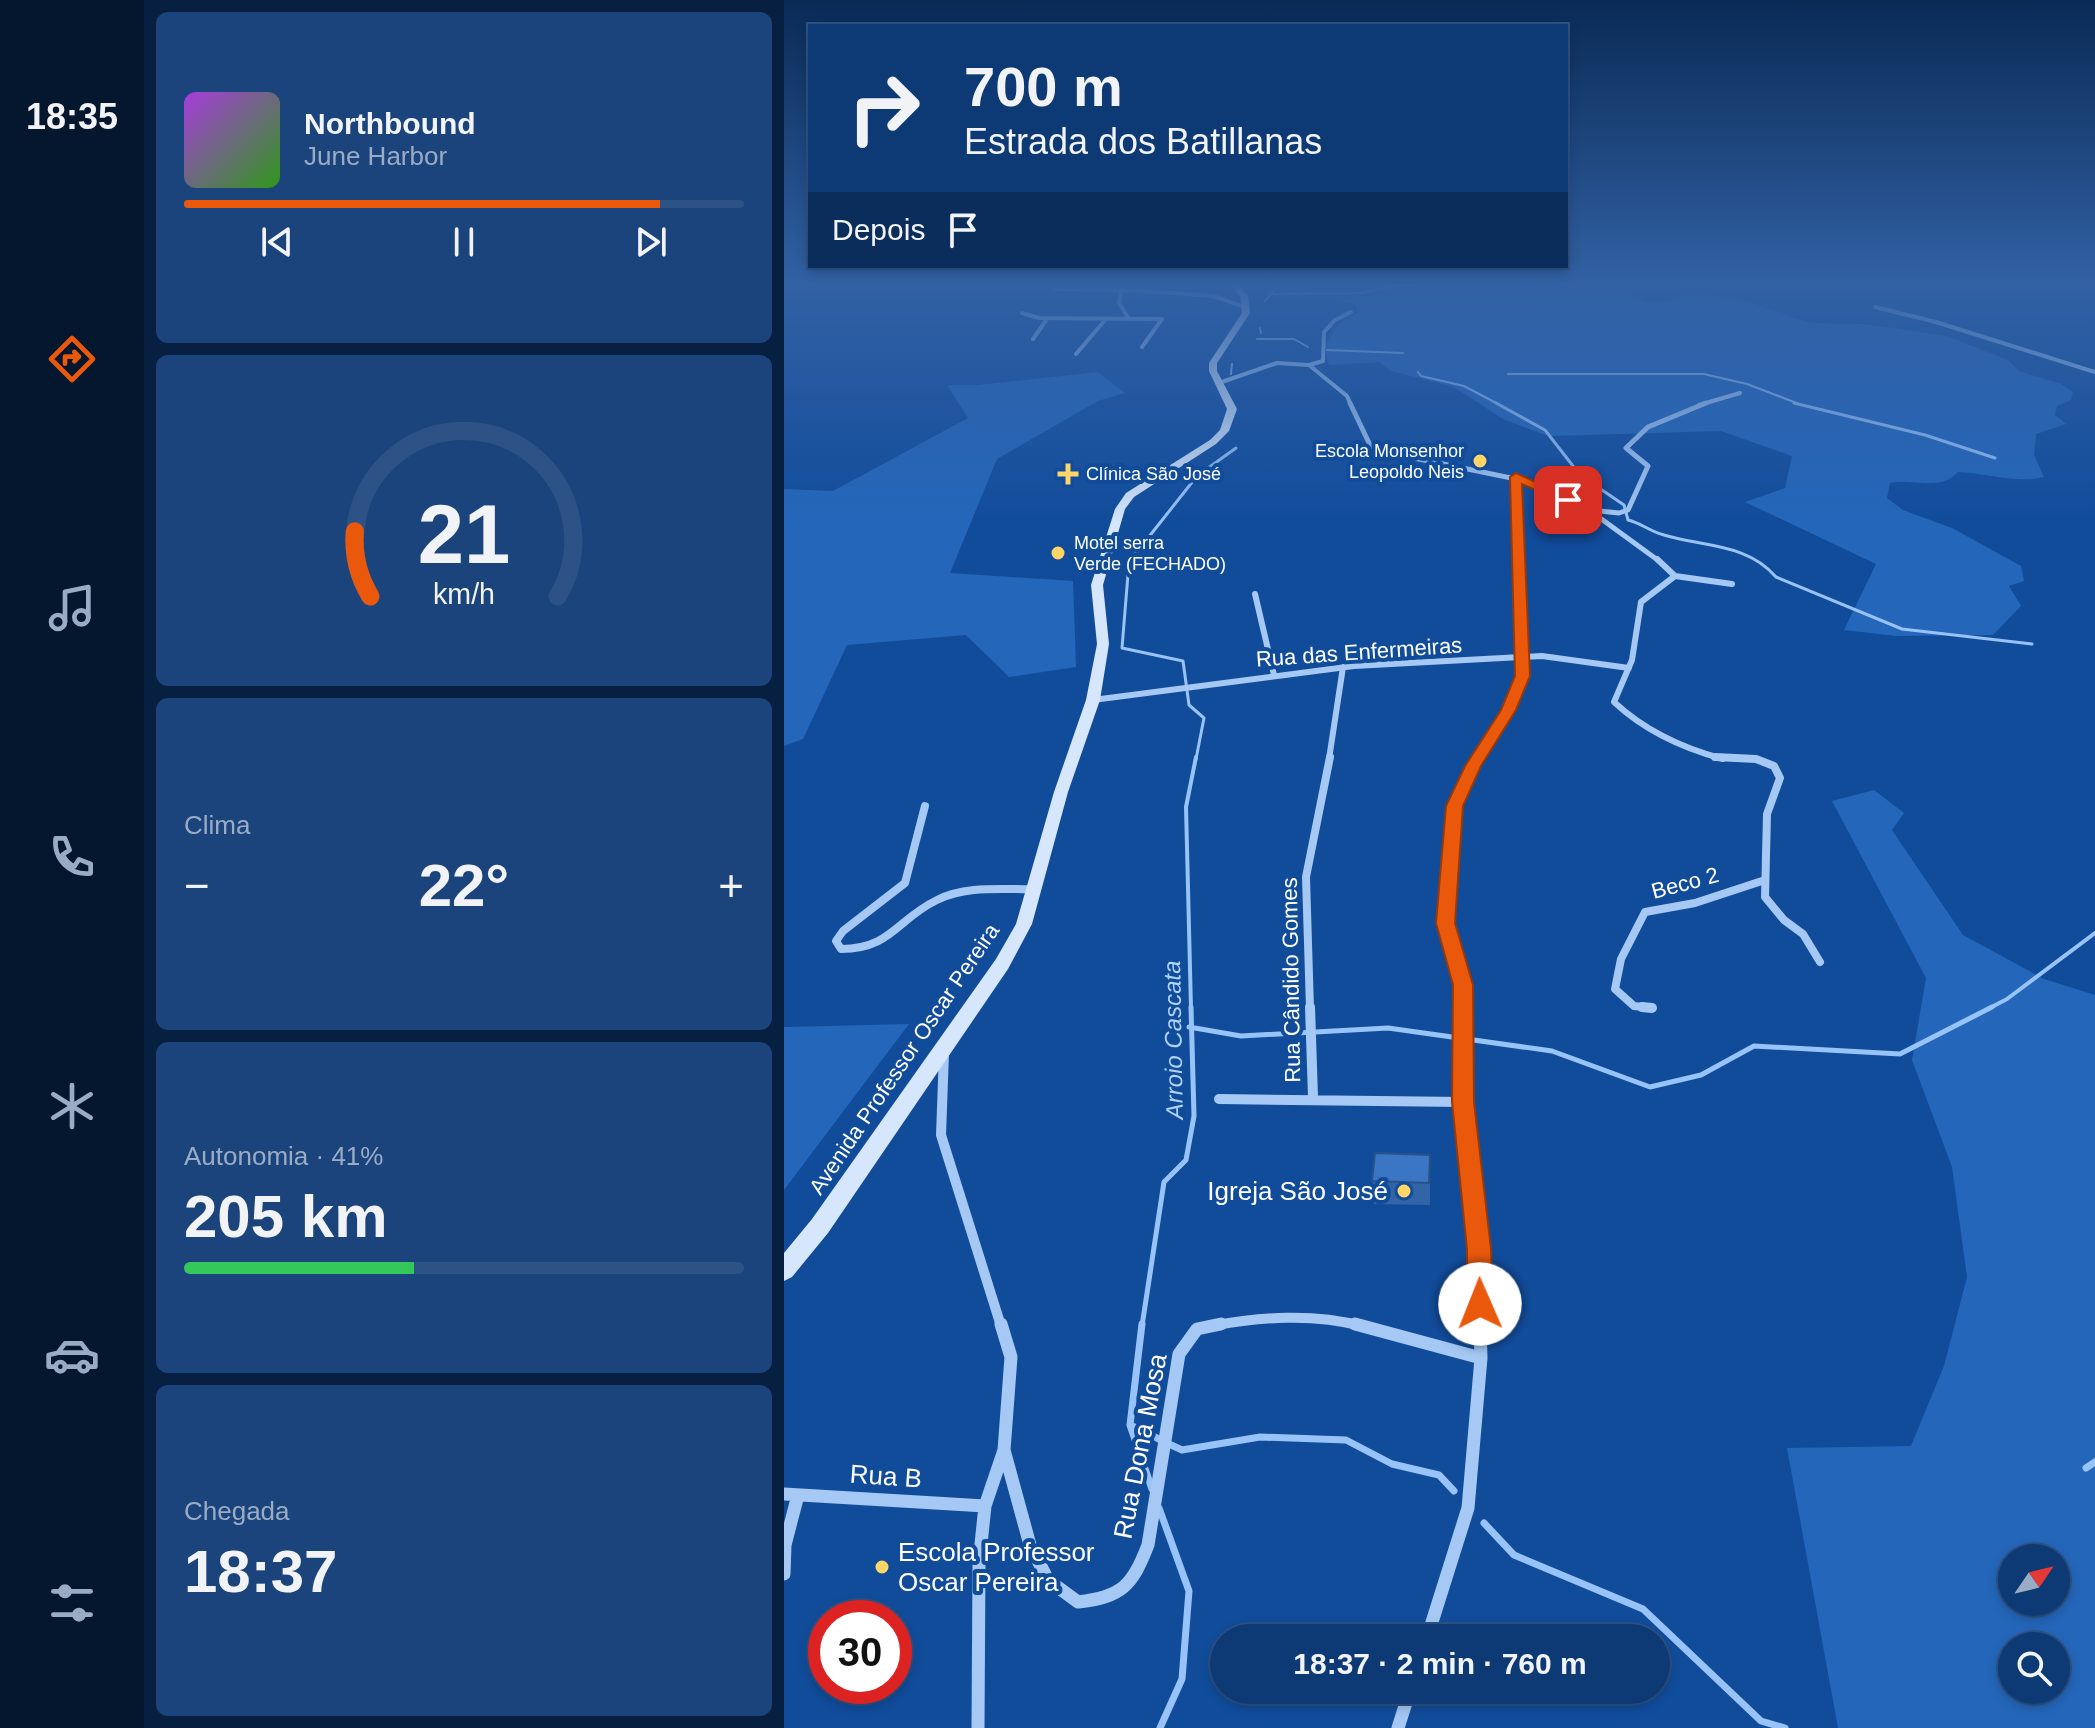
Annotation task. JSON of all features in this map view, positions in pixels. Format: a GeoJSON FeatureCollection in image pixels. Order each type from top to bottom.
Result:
{"type":"FeatureCollection","features":[{"type":"Feature","properties":{"kind":"main road","name":"Avenida Professor Oscar Pereira"},"geometry":{"type":"LineString","coordinates":[[784,1270],[820,1226],[1002,964],[1024,924],[1061,792],[1093,700],[1103,644],[1097,585],[1120,509],[1130,495],[1213,442],[1224,431],[1232,409],[1213,363]]}},
{"type":"Feature","properties":{"kind":"street"},"geometry":{"type":"LineString","coordinates":[[1219,383],[1277,363],[1317,363]]}},
{"type":"Feature","properties":{"kind":"street"},"geometry":{"type":"LineString","coordinates":[[2065,363],[2095,372]]}},
{"type":"Feature","properties":{"kind":"street"},"geometry":{"type":"LineString","coordinates":[[1309,365],[1347,396],[1370,445],[1380,451],[1516,477],[1589,510],[1673,571],[1675,576]]}},
{"type":"Feature","properties":{"kind":"street"},"geometry":{"type":"LineString","coordinates":[[1589,510],[1619,513],[1628,510],[1648,466],[1626,448],[1635,434],[1686,408],[1740,393]]}},
{"type":"Feature","properties":{"kind":"street"},"geometry":{"type":"LineString","coordinates":[[1431,1624],[1468,1508],[1481,1358],[1479,1249],[1463,1102],[1463,985],[1445,923],[1454,806],[1473,766],[1508,710],[1522,676],[1524,658],[1516,477]]}},
{"type":"Feature","properties":{"kind":"street"},"geometry":{"type":"LineString","coordinates":[[1732,584],[1675,576],[1649,589],[1637,607],[1629,668],[1614,702],[1633,720],[1697,753],[1756,759],[1774,766],[1780,778],[1767,814],[1765,897],[1784,920],[1803,934],[1820,962]]}},
{"type":"Feature","properties":{"kind":"street"},"geometry":{"type":"LineString","coordinates":[[1255,594],[1274,675]]}},
{"type":"Feature","properties":{"kind":"street","name":"Rua das Enfermeiras"},"geometry":{"type":"LineString","coordinates":[[1093,700],[1343,667],[1542,656],[1629,668]]}},
{"type":"Feature","properties":{"kind":"street","name":"Rua Cândido Gomes"},"geometry":{"type":"LineString","coordinates":[[1343,667],[1323,802],[1306,877],[1313,1097],[1463,1102]]}},
{"type":"Feature","properties":{"kind":"street"},"geometry":{"type":"LineString","coordinates":[[925,806],[905,883],[843,931],[836,941],[841,949],[875,948],[937,899],[956,893],[1036,889]]}},
{"type":"Feature","properties":{"kind":"street","name":"Beco 2"},"geometry":{"type":"LineString","coordinates":[[1652,1008],[1634,1006],[1615,989],[1621,959],[1645,912],[1695,903],[1765,880]]}},
{"type":"Feature","properties":{"kind":"street"},"geometry":{"type":"LineString","coordinates":[[944,1044],[941,1135],[1011,1357],[1004,1450],[985,1506],[979,1563],[978,1728]]}},
{"type":"Feature","properties":{"kind":"street"},"geometry":{"type":"LineString","coordinates":[[1219,1099],[1313,1097]]}},
{"type":"Feature","properties":{"kind":"street","name":"Rua Dona Mosa"},"geometry":{"type":"LineString","coordinates":[[1004,1450],[1030,1545],[1048,1580],[1078,1602],[1107,1599],[1127,1587],[1151,1542],[1167,1418],[1180,1352],[1197,1329],[1260,1317],[1338,1320],[1481,1358]]}},
{"type":"Feature","properties":{"kind":"street"},"geometry":{"type":"LineString","coordinates":[[784,1574],[791,1494]]}},
{"type":"Feature","properties":{"kind":"street","name":"Rua B"},"geometry":{"type":"LineString","coordinates":[[791,1494],[985,1506]]}},
{"type":"Feature","properties":{"kind":"street"},"geometry":{"type":"LineString","coordinates":[[1398,1728],[1406,1704]]}},
{"type":"Feature","properties":{"kind":"shaded area"},"geometry":{"type":"Polygon","coordinates":[[[1329,363],[1368,363],[1329,365],[1329,363]]]}},
{"type":"Feature","properties":{"kind":"shaded area"},"geometry":{"type":"Polygon","coordinates":[[[1380,363],[2011,363],[2019,371],[2061,384],[2073,392],[2071,400],[2057,406],[2055,415],[2066,424],[2036,434],[2034,455],[2044,477],[2012,479],[1958,472],[1935,483],[1890,483],[1887,498],[1903,510],[1952,528],[2021,566],[2024,581],[2009,586],[2021,606],[1993,635],[1896,636],[1844,630],[1876,564],[1745,502],[1785,488],[1792,456],[1721,431],[1548,436],[1503,419],[1454,387],[1391,371],[1380,363]]]}},
{"type":"Feature","properties":{"kind":"shaded area"},"geometry":{"type":"Polygon","coordinates":[[[1098,372],[1125,393],[1098,401],[997,459],[950,573],[1073,581],[1076,667],[1009,677],[966,635],[847,645],[803,739],[784,746],[784,489],[833,491],[968,418],[947,385],[978,385],[1098,372]]]}},
{"type":"Feature","properties":{"kind":"shaded area"},"geometry":{"type":"Polygon","coordinates":[[[1874,790],[1904,813],[1892,830],[1963,935],[2044,979],[2095,995],[2095,1728],[1838,1728],[1787,1448],[1911,1446],[1944,1366],[1967,1277],[1952,1167],[1912,1060],[1926,978],[1832,801],[1874,790]]]}},
{"type":"Feature","properties":{"kind":"shaded area"},"geometry":{"type":"Polygon","coordinates":[[[909,1024],[784,1190],[784,1027],[909,1024]]]}},
{"type":"Feature","properties":{"kind":"building"},"geometry":{"type":"Polygon","coordinates":[[[1375,1153],[1430,1155],[1429,1183],[1372,1181],[1375,1153]]]}},
{"type":"Feature","properties":{"kind":"waterway","name":"Arroio Cascata"},"geometry":{"type":"LineString","coordinates":[[1231,374],[1232,364]]}},
{"type":"Feature","properties":{"kind":"waterway"},"geometry":{"type":"LineString","coordinates":[[1418,372],[1421,376],[1464,386],[1500,405]]}},
{"type":"Feature","properties":{"kind":"waterway"},"geometry":{"type":"LineString","coordinates":[[1508,374],[1704,374],[1747,384],[1802,405]]}},
{"type":"Feature","properties":{"kind":"waterway"},"geometry":{"type":"LineString","coordinates":[[1496,403],[1545,430],[1580,475],[1624,505],[1628,520],[1664,535],[1738,552],[1752,558],[1776,577],[1902,629],[2032,644]]}},
{"type":"Feature","properties":{"kind":"waterway"},"geometry":{"type":"LineString","coordinates":[[1794,403],[1802,405]]}},
{"type":"Feature","properties":{"kind":"waterway"},"geometry":{"type":"LineString","coordinates":[[1802,405],[1925,435],[1995,458]]}},
{"type":"Feature","properties":{"kind":"waterway","name":"Arroio Cascata"},"geometry":{"type":"LineString","coordinates":[[1196,759],[1204,718],[1189,705],[1183,661],[1122,648],[1129,562],[1197,476],[1236,448]]}},
{"type":"Feature","properties":{"kind":"waterway","name":"Arroio Cascata"},"geometry":{"type":"LineString","coordinates":[[1191,1009],[1186,807],[1196,757]]}},
{"type":"Feature","properties":{"kind":"waterway"},"geometry":{"type":"LineString","coordinates":[[1988,1009],[2007,999],[2095,933]]}},
{"type":"Feature","properties":{"kind":"waterway","name":"Arroio Cascata"},"geometry":{"type":"LineString","coordinates":[[1191,1007],[1192,1027]]}},
{"type":"Feature","properties":{"kind":"waterway"},"geometry":{"type":"LineString","coordinates":[[1192,1027],[1241,1036],[1388,1028],[1552,1051],[1650,1087],[1701,1075],[1754,1046],[1900,1054],[1992,1007]]}},
{"type":"Feature","properties":{"kind":"waterway","name":"Arroio Cascata"},"geometry":{"type":"LineString","coordinates":[[1142,1326],[1164,1182],[1186,1160],[1194,1116],[1192,1027]]}},
{"type":"Feature","properties":{"kind":"waterway","name":"Arroio Cascata"},"geometry":{"type":"LineString","coordinates":[[1130,1425],[1142,1324]]}},
{"type":"Feature","properties":{"kind":"waterway","name":"Arroio Cascata"},"geometry":{"type":"LineString","coordinates":[[1130,1425],[1161,1440]]}},
{"type":"Feature","properties":{"kind":"waterway"},"geometry":{"type":"LineString","coordinates":[[1130,1425],[1152,1489]]}},
{"type":"Feature","properties":{"kind":"waterway","name":"Arroio Cascata"},"geometry":{"type":"LineString","coordinates":[[1169,1444],[1182,1450],[1260,1437],[1346,1440],[1392,1464],[1439,1475],[1454,1491]]}},
{"type":"Feature","properties":{"kind":"waterway"},"geometry":{"type":"LineString","coordinates":[[2086,1468],[2095,1462]]}},
{"type":"Feature","properties":{"kind":"waterway"},"geometry":{"type":"LineString","coordinates":[[1159,1508],[1189,1591],[1182,1679],[1160,1728]]}},
{"type":"Feature","properties":{"kind":"waterway","name":"Arroio Cascata"},"geometry":{"type":"LineString","coordinates":[[1484,1523],[1514,1555],[1643,1609],[1761,1721],[1785,1728]]}},
{"type":"Feature","properties":{"kind":"place","name":"Escola Monsenhor Leopoldo Neis"},"geometry":{"type":"Point","coordinates":[1480,461]}},
{"type":"Feature","properties":{"kind":"place","name":"Clínica São José"},"geometry":{"type":"Point","coordinates":[1068,474]}},
{"type":"Feature","properties":{"kind":"place","name":"Motel serra Verde (FECHADO)"},"geometry":{"type":"Point","coordinates":[1058,553]}},
{"type":"Feature","properties":{"kind":"place","name":"Igreja São José"},"geometry":{"type":"Point","coordinates":[1404,1191]}},
{"type":"Feature","properties":{"kind":"place","name":"Escola Professor Oscar Pereira"},"geometry":{"type":"Point","coordinates":[882,1567]}},
{"type":"Feature","properties":{"kind":"route"},"geometry":{"type":"LineString","coordinates":[[1480,1304],[1479,1249],[1463,1102],[1463,985],[1445,923],[1454,806],[1473,766],[1508,710],[1522,676],[1524,658],[1516,477],[1568,500]]}}]}
